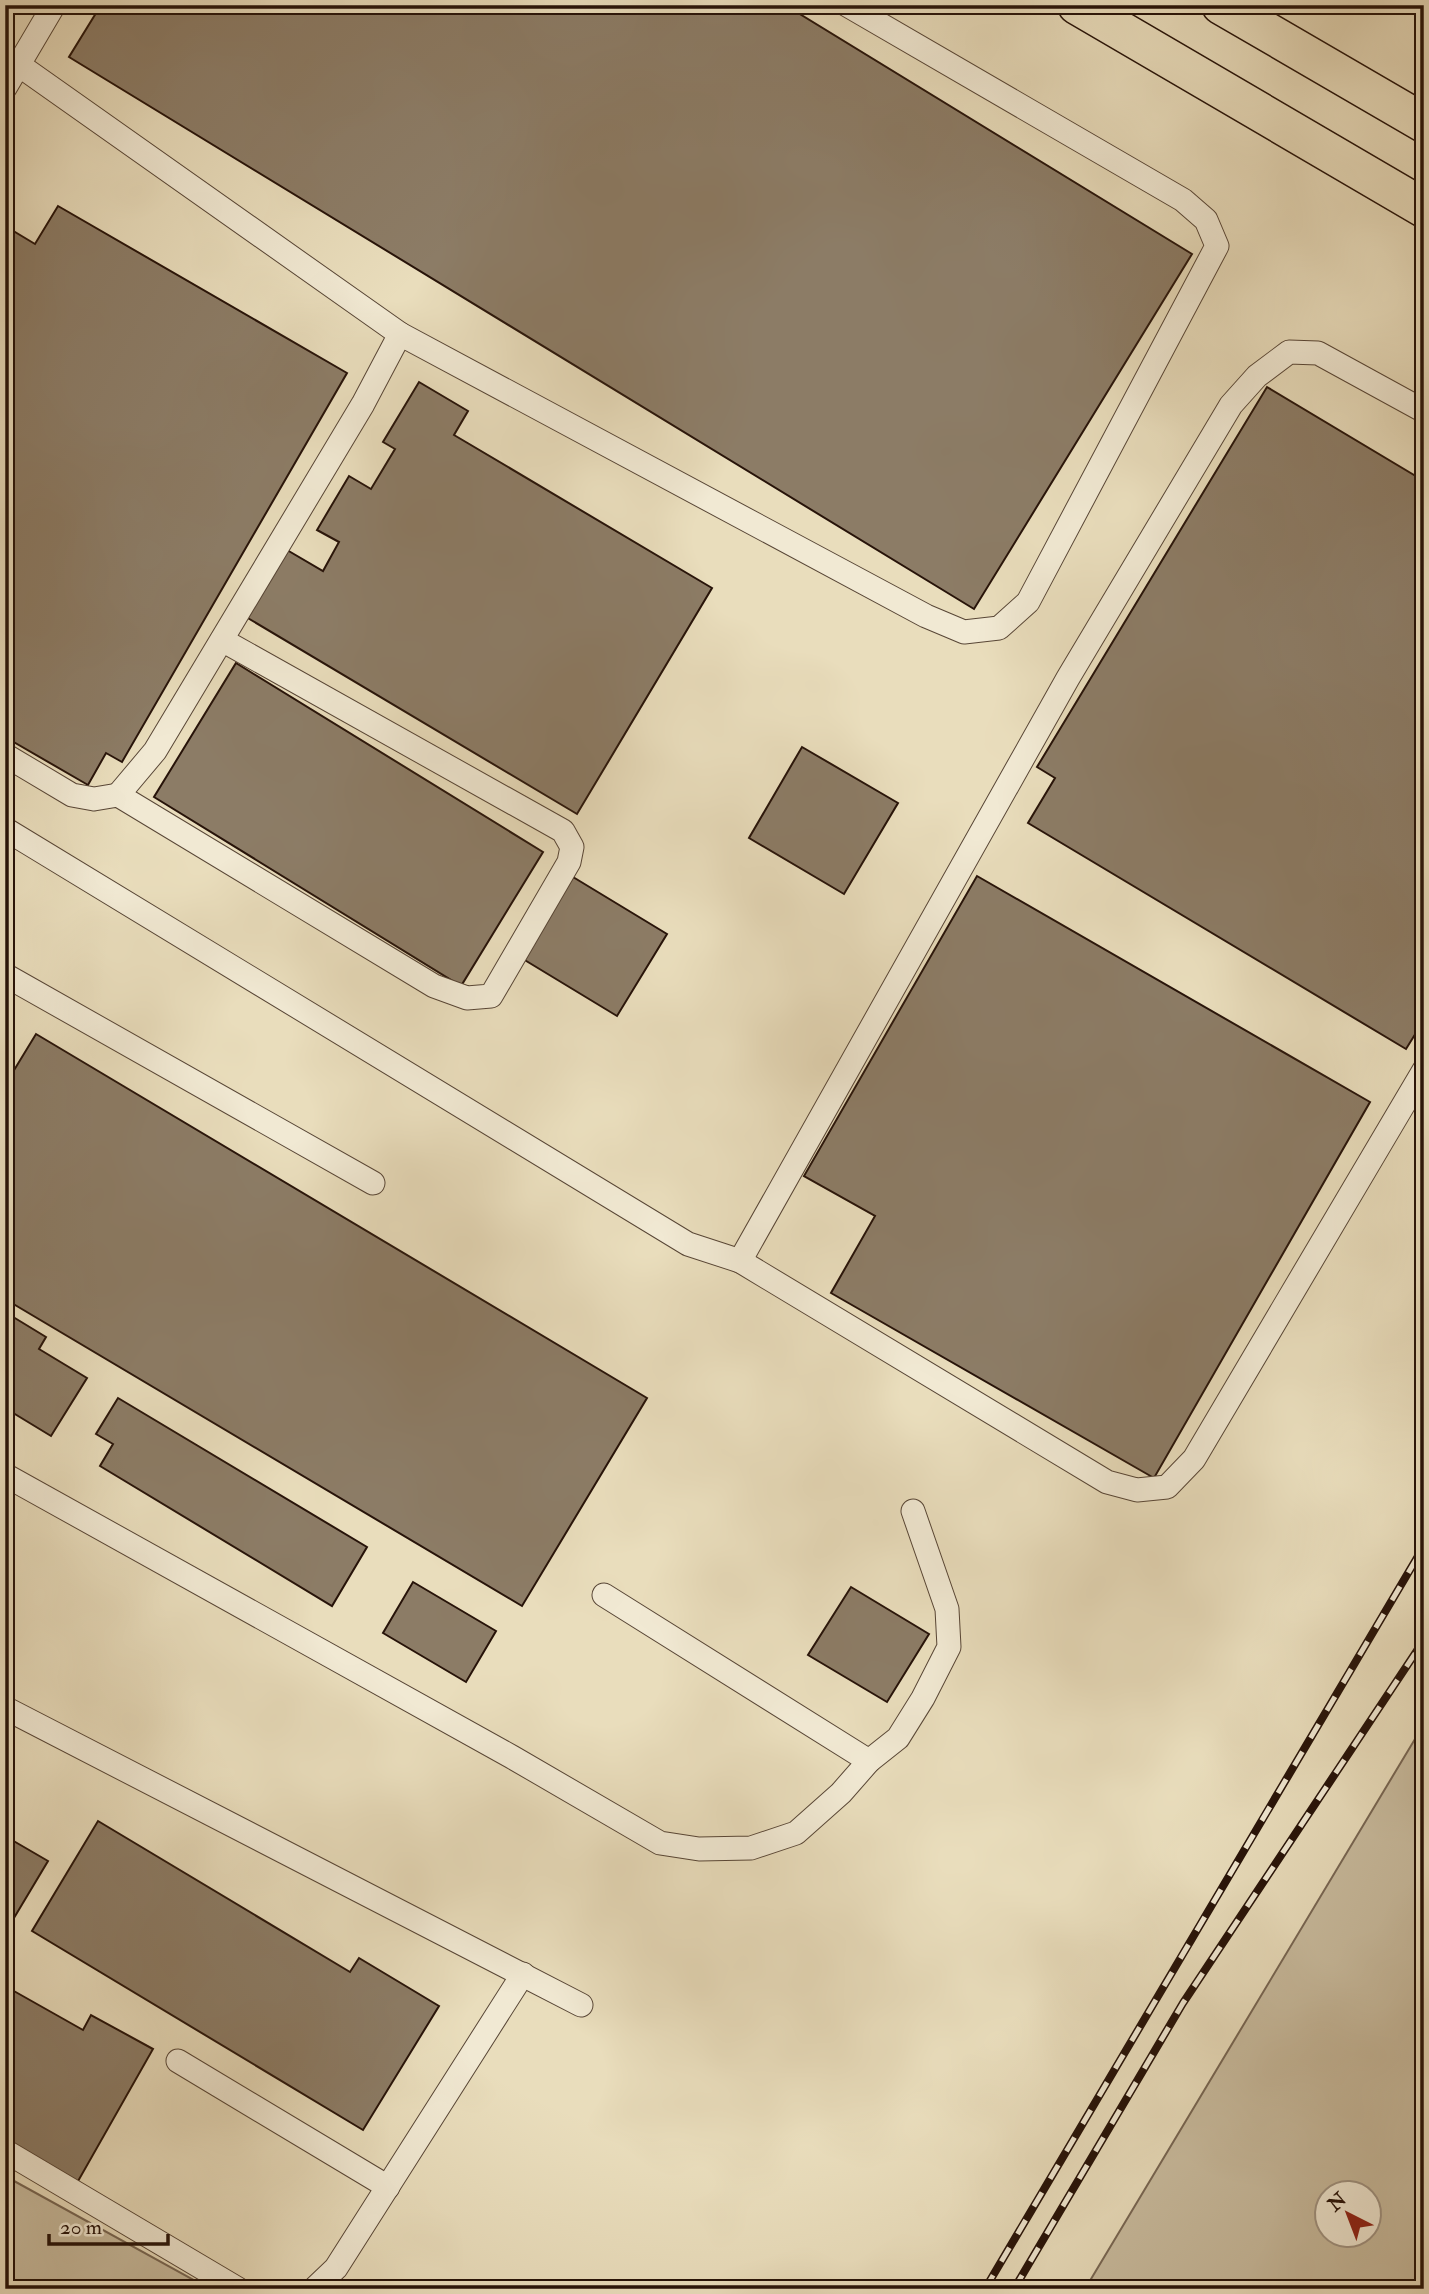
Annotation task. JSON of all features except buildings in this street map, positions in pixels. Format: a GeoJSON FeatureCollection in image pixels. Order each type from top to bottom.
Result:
{"type":"FeatureCollection","features":[{"type":"Feature","properties":{"kind":"highway"},"geometry":{"type":"LineString","coordinates":[[1077,5],[1424,208]]}},
{"type":"Feature","properties":{"kind":"highway"},"geometry":{"type":"LineString","coordinates":[[1221,5],[1424,123]]}},
{"type":"Feature","properties":{"kind":"lane"},"geometry":{"type":"LineString","coordinates":[[5,88],[12,61],[54,5]]}},
{"type":"Feature","properties":{"kind":"lane"},"geometry":{"type":"LineString","coordinates":[[12,61],[400,334],[926,616],[964,632],[999,628],[1028,602],[1217,246],[1206,220],[1183,200],[847,5]]}},
{"type":"Feature","properties":{"kind":"lane"},"geometry":{"type":"LineString","coordinates":[[118,796],[155,751],[363,404],[400,334]]}},
{"type":"Feature","properties":{"kind":"lane"},"geometry":{"type":"LineString","coordinates":[[740,1261],[1068,678],[1231,405],[1257,376],[1289,352],[1318,353],[1424,411]]}},
{"type":"Feature","properties":{"kind":"lane"},"geometry":{"type":"LineString","coordinates":[[5,755],[72,794],[94,799],[118,796],[434,986],[467,998],[491,996],[569,862],[572,847],[563,831],[222,640]]}},
{"type":"Feature","properties":{"kind":"lane"},"geometry":{"type":"LineString","coordinates":[[5,829],[688,1244],[740,1261],[1107,1482],[1137,1490],[1167,1487],[1195,1459],[1424,1070]]}},
{"type":"Feature","properties":{"kind":"lane"},"geometry":{"type":"LineString","coordinates":[[5,975],[373,1183]]}},
{"type":"Feature","properties":{"kind":"lane"},"geometry":{"type":"LineString","coordinates":[[5,1475],[500,1750],[660,1843],[699,1849],[751,1848],[796,1833],[841,1793],[869,1761],[898,1738],[923,1698],[949,1647],[947,1609],[914,1511]]}},
{"type":"Feature","properties":{"kind":"lane"},"geometry":{"type":"LineString","coordinates":[[604,1595],[869,1761]]}},
{"type":"Feature","properties":{"kind":"lane"},"geometry":{"type":"LineString","coordinates":[[5,1708],[582,2006]]}},
{"type":"Feature","properties":{"kind":"lane"},"geometry":{"type":"LineString","coordinates":[[314,2289],[336,2268],[523,1974]]}},
{"type":"Feature","properties":{"kind":"lane"},"geometry":{"type":"LineString","coordinates":[[178,2062],[388,2187]]}},
{"type":"Feature","properties":{"kind":"lane"},"geometry":{"type":"LineString","coordinates":[[5,2151],[239,2289]]}},
{"type":"Feature","properties":{"kind":"shaded area"},"geometry":{"type":"Polygon","coordinates":[[[1424,1724],[1424,2289],[1085,2289],[1424,1724]]]}},
{"type":"Feature","properties":{"kind":"shaded area"},"geometry":{"type":"Polygon","coordinates":[[[5,2176],[210,2289],[5,2289],[5,2176]]]}},
{"type":"Feature","properties":{"kind":"railway"},"geometry":{"type":"LineString","coordinates":[[985,2289],[1424,1546]]}},
{"type":"Feature","properties":{"kind":"railway"},"geometry":{"type":"LineString","coordinates":[[1014,2289],[1183,2003],[1424,1640]]}}]}
